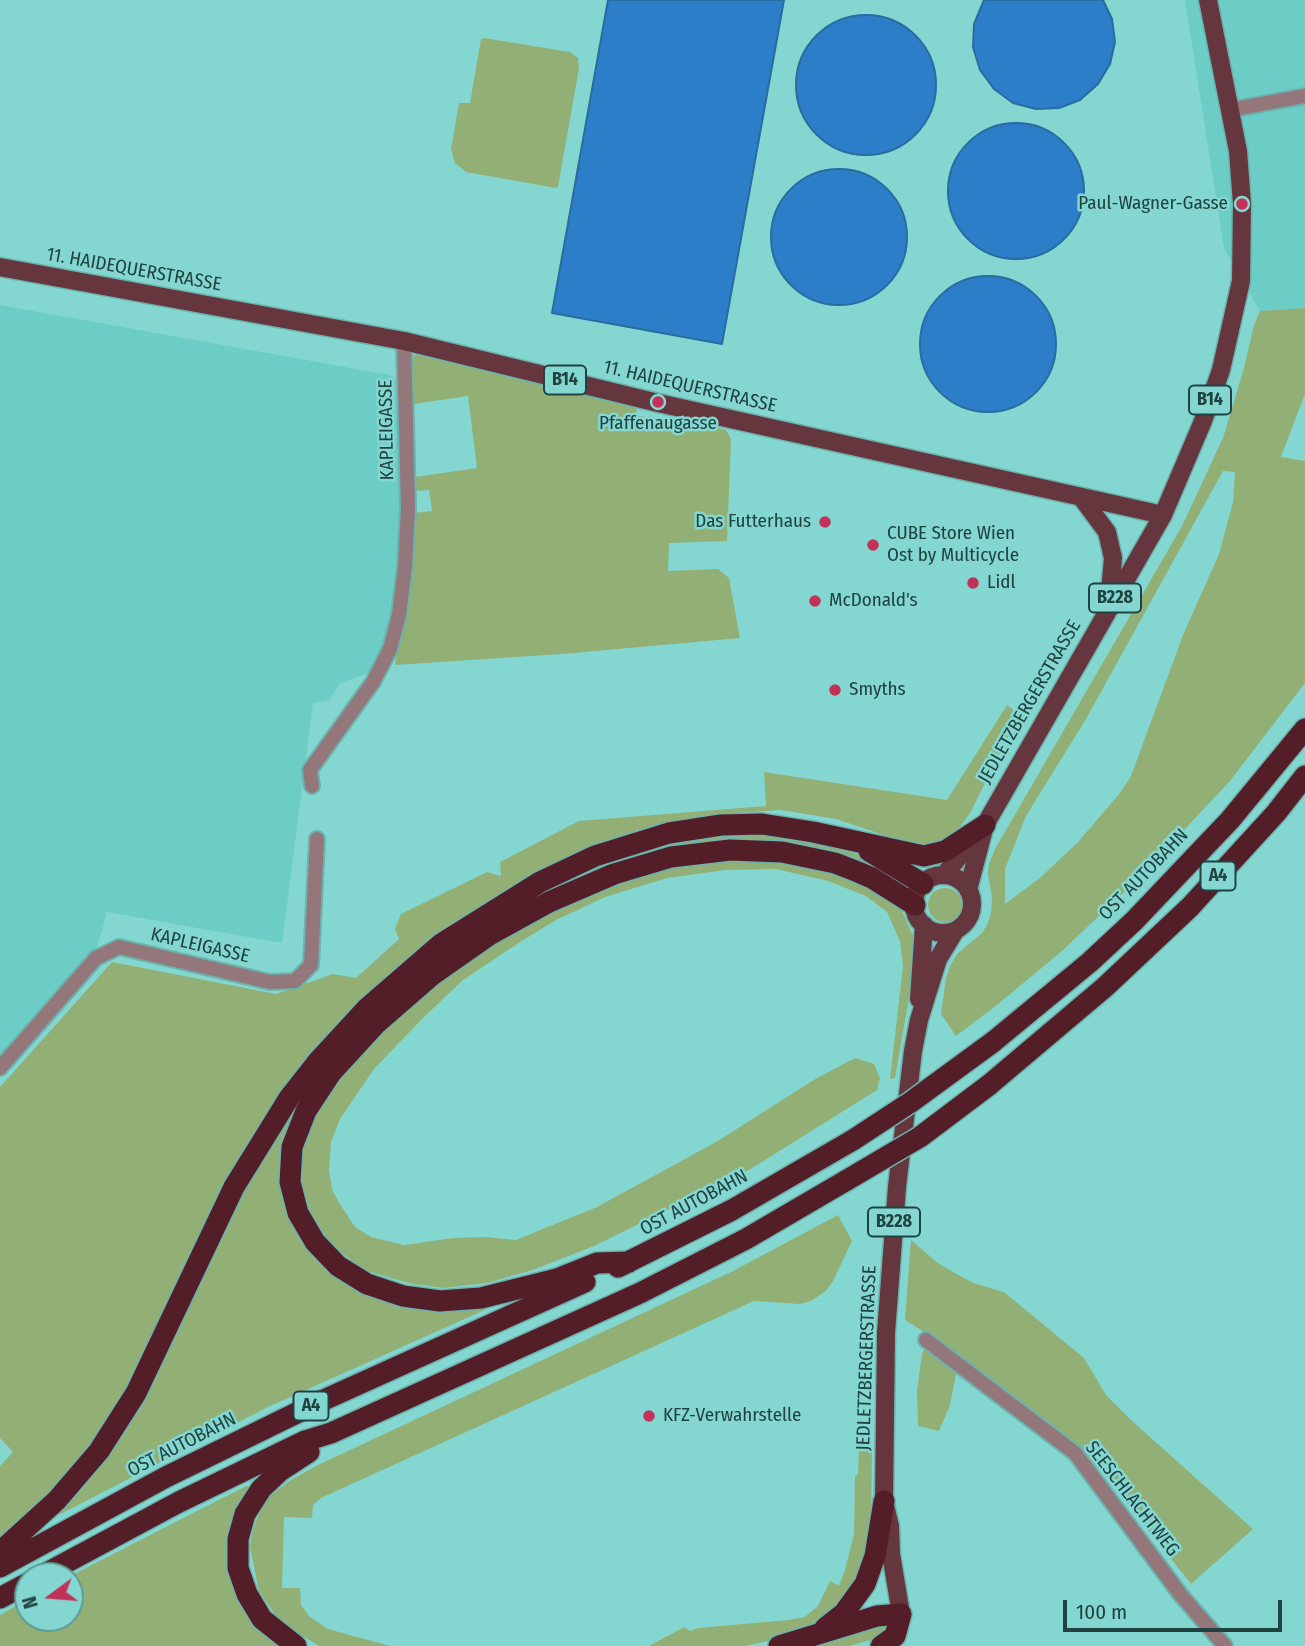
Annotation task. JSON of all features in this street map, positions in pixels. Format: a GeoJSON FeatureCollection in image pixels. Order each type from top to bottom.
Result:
{"type":"FeatureCollection","features":[{"type":"Feature","properties":{"kind":"highway","name":"OST AUTOBAHN"},"geometry":{"type":"LineString","coordinates":[[0,1567],[166,1477],[306,1409],[629,1262],[732,1210],[853,1140],[911,1102],[993,1042],[1090,962],[1134,921],[1230,820],[1305,729]]}},
{"type":"Feature","properties":{"kind":"highway","name":"A4"},"geometry":{"type":"LineString","coordinates":[[66,1562],[179,1502],[305,1441],[331,1433],[640,1293],[746,1239],[920,1137],[989,1085],[1105,987],[1190,907],[1276,813],[1305,776]]}},
{"type":"Feature","properties":{"kind":"highway"},"geometry":{"type":"LineString","coordinates":[[0,1552],[57,1500],[99,1451],[136,1393],[234,1187],[289,1098],[319,1060],[366,1009],[406,972],[466,926],[540,881],[595,856],[640,841],[692,829],[741,824],[785,827],[924,856],[945,850],[985,825]]}},
{"type":"Feature","properties":{"kind":"highway"},"geometry":{"type":"LineString","coordinates":[[845,839],[923,884]]}},
{"type":"Feature","properties":{"kind":"highway"},"geometry":{"type":"LineString","coordinates":[[629,1262],[597,1263],[558,1279],[481,1298],[440,1301],[403,1296],[367,1284],[338,1266],[315,1242],[298,1213],[290,1182],[292,1147],[306,1111],[331,1073],[377,1023],[431,976],[503,928],[550,902],[614,874],[671,857],[730,850],[782,852],[835,863],[858,872],[915,905]]}},
{"type":"Feature","properties":{"kind":"highway"},"geometry":{"type":"LineString","coordinates":[[296,1646],[273,1630],[250,1601],[238,1568],[238,1539],[245,1514],[261,1489],[280,1471],[331,1433]]}},
{"type":"Feature","properties":{"kind":"highway"},"geometry":{"type":"LineString","coordinates":[[813,1635],[844,1613],[865,1584],[875,1556],[884,1501]]}},
{"type":"Feature","properties":{"kind":"highway"},"geometry":{"type":"LineString","coordinates":[[779,1646],[877,1616],[901,1614],[895,1636],[881,1646]]}},
{"type":"Feature","properties":{"kind":"main road","name":"JEDLETZBERGERSTRASSE"},"geometry":{"type":"LineString","coordinates":[[944,875],[985,825],[1163,515],[1203,421],[1221,370],[1241,281],[1242,204],[1239,162],[1208,0]]}},
{"type":"Feature","properties":{"kind":"main road","name":"11. HAIDEQUERSTRASSE"},"geometry":{"type":"LineString","coordinates":[[0,267],[404,341],[654,402],[1163,515]]}},
{"type":"Feature","properties":{"kind":"main road","name":"B228"},"geometry":{"type":"LineString","coordinates":[[1081,496],[1107,532],[1113,558],[1108,609]]}},
{"type":"Feature","properties":{"kind":"main road","name":"JEDLETZBERGERSTRASSE"},"geometry":{"type":"LineString","coordinates":[[968,890],[981,849],[985,825]]}},
{"type":"Feature","properties":{"kind":"main road"},"geometry":{"type":"LineString","coordinates":[[944,875],[958,879],[972,899],[969,918],[955,931],[939,933],[924,925],[916,912],[915,897],[929,879],[944,875]]}},
{"type":"Feature","properties":{"kind":"main road","name":"JEDLETZBERGERSTRASSE"},"geometry":{"type":"LineString","coordinates":[[919,1020],[924,925]]}},
{"type":"Feature","properties":{"kind":"main road","name":"JEDLETZBERGERSTRASSE"},"geometry":{"type":"LineString","coordinates":[[901,1614],[891,1554],[890,1526],[884,1501],[887,1320],[897,1187],[919,1020],[938,959],[955,931]]}},
{"type":"Feature","properties":{"kind":"street"},"geometry":{"type":"LineString","coordinates":[[1229,110],[1305,96]]}},
{"type":"Feature","properties":{"kind":"street","name":"KAPLEIGASSE"},"geometry":{"type":"LineString","coordinates":[[312,786],[310,770],[373,682],[390,649],[399,615],[408,509],[404,341]]}},
{"type":"Feature","properties":{"kind":"street","name":"KAPLEIGASSE"},"geometry":{"type":"LineString","coordinates":[[0,1068],[96,958],[119,947],[270,982],[295,981],[311,964],[317,839]]}},
{"type":"Feature","properties":{"kind":"street","name":"SEESCHLACHTWEG"},"geometry":{"type":"LineString","coordinates":[[926,1340],[1075,1453],[1180,1594],[1225,1646]]}},
{"type":"Feature","properties":{"kind":"shaded area"},"geometry":{"type":"Polygon","coordinates":[[[608,0],[784,0],[722,344],[552,313],[608,0]]]}},
{"type":"Feature","properties":{"kind":"shaded area"},"geometry":{"type":"Polygon","coordinates":[[[984,0],[1103,0],[1112,19],[1115,42],[1110,64],[1098,84],[1080,100],[1059,108],[1036,109],[1013,103],[994,89],[980,70],[973,47],[974,24],[984,0]]]}},
{"type":"Feature","properties":{"kind":"shaded area"},"geometry":{"type":"Polygon","coordinates":[[[1185,0],[1305,0],[1305,308],[1260,311],[1224,248],[1185,0]]]}},
{"type":"Feature","properties":{"kind":"shaded area"},"geometry":{"type":"Polygon","coordinates":[[[866,15],[893,20],[916,35],[931,58],[936,85],[931,112],[916,135],[893,150],[866,155],[839,150],[816,135],[801,112],[796,85],[801,58],[816,35],[839,20],[866,15]]]}},
{"type":"Feature","properties":{"kind":"shaded area"},"geometry":{"type":"Polygon","coordinates":[[[1016,123],[1042,128],[1064,143],[1079,165],[1084,191],[1079,217],[1064,239],[1042,254],[1016,259],[990,254],[968,239],[953,217],[948,191],[953,165],[968,143],[990,128],[1016,123]]]}},
{"type":"Feature","properties":{"kind":"shaded area"},"geometry":{"type":"Polygon","coordinates":[[[839,169],[865,174],[887,189],[902,211],[907,237],[902,263],[887,285],[865,300],[839,305],[813,300],[791,285],[776,263],[771,237],[776,211],[791,189],[813,174],[839,169]]]}},
{"type":"Feature","properties":{"kind":"shaded area"},"geometry":{"type":"Polygon","coordinates":[[[988,276],[1014,281],[1036,296],[1051,318],[1056,344],[1051,370],[1036,392],[1014,407],[988,412],[962,407],[940,392],[925,370],[920,344],[925,318],[940,296],[962,281],[988,276]]]}},
{"type":"Feature","properties":{"kind":"shaded area"},"geometry":{"type":"Polygon","coordinates":[[[0,305],[390,375],[396,379],[401,524],[398,573],[391,618],[382,650],[372,672],[340,683],[329,700],[313,703],[282,943],[107,912],[96,951],[0,1061],[0,305]]]}},
{"type":"Feature","properties":{"kind":"green space"},"geometry":{"type":"Polygon","coordinates":[[[481,39],[570,52],[578,58],[579,68],[556,188],[466,172],[455,163],[451,149],[459,103],[470,103],[481,39]]]}},
{"type":"Feature","properties":{"kind":"green space"},"geometry":{"type":"Polygon","coordinates":[[[1305,308],[1305,394],[1281,457],[1305,461],[1305,683],[1230,781],[1139,878],[1062,951],[956,1036],[941,1014],[946,978],[958,953],[982,933],[987,925],[992,898],[989,864],[995,849],[1182,526],[1223,438],[1260,311],[1305,308]],[[1223,471],[1086,719],[1026,816],[1005,869],[1005,904],[1041,877],[1078,842],[1131,776],[1183,635],[1219,554],[1233,502],[1235,472],[1223,471]]]}},
{"type":"Feature","properties":{"kind":"green space"},"geometry":{"type":"Polygon","coordinates":[[[422,353],[608,399],[637,409],[636,415],[726,430],[731,439],[727,541],[669,543],[668,571],[718,569],[729,578],[740,638],[395,665],[413,513],[432,511],[429,490],[414,491],[415,477],[477,468],[468,396],[413,404],[409,362],[415,355],[422,353]]]}},
{"type":"Feature","properties":{"kind":"green space"},"geometry":{"type":"Polygon","coordinates":[[[1007,705],[1015,711],[1017,719],[970,813],[953,837],[935,846],[913,845],[836,819],[781,810],[721,814],[674,822],[620,837],[319,1050],[134,1383],[62,1487],[0,1541],[0,1466],[13,1452],[0,1438],[0,1087],[112,962],[276,994],[333,974],[356,978],[399,939],[395,929],[401,914],[487,872],[501,876],[500,862],[579,821],[766,806],[764,772],[947,800],[1007,705]]]}},
{"type":"Feature","properties":{"kind":"green space"},"geometry":{"type":"Polygon","coordinates":[[[741,830],[799,836],[838,847],[867,858],[906,880],[900,890],[874,872],[838,856],[772,843],[743,842],[691,847],[642,857],[551,893],[493,925],[416,979],[369,1023],[318,1082],[304,1104],[287,1141],[284,1165],[287,1196],[297,1226],[313,1251],[341,1278],[402,1302],[438,1308],[506,1298],[507,1300],[268,1407],[53,1518],[119,1432],[163,1351],[237,1197],[278,1127],[336,1051],[366,1018],[433,958],[463,936],[545,886],[609,857],[662,840],[741,830]]]}},
{"type":"Feature","properties":{"kind":"green space"},"geometry":{"type":"Polygon","coordinates":[[[723,856],[785,857],[850,873],[900,906],[917,952],[895,1078],[890,1079],[903,966],[900,941],[887,912],[866,896],[828,881],[776,869],[726,870],[667,878],[605,897],[556,920],[520,942],[463,980],[374,1069],[340,1119],[331,1142],[329,1170],[332,1189],[355,1227],[371,1237],[404,1245],[454,1238],[516,1240],[597,1207],[716,1142],[817,1078],[855,1058],[874,1064],[880,1078],[877,1090],[749,1170],[594,1246],[533,1270],[487,1283],[444,1288],[412,1284],[364,1270],[332,1245],[313,1218],[303,1189],[301,1155],[315,1113],[350,1064],[409,1005],[467,958],[592,890],[662,866],[723,856]]]}},
{"type":"Feature","properties":{"kind":"green space"},"geometry":{"type":"Polygon","coordinates":[[[945,888],[957,893],[962,905],[957,917],[945,922],[933,917],[928,905],[933,893],[945,888]]]}},
{"type":"Feature","properties":{"kind":"green space"},"geometry":{"type":"Polygon","coordinates":[[[838,1215],[852,1241],[833,1281],[826,1291],[811,1301],[800,1304],[754,1301],[321,1498],[313,1505],[312,1518],[284,1517],[282,1588],[300,1588],[301,1605],[310,1617],[328,1629],[390,1646],[319,1646],[281,1623],[259,1591],[250,1547],[253,1529],[262,1507],[271,1495],[291,1480],[733,1271],[838,1215]]]}},
{"type":"Feature","properties":{"kind":"green space"},"geometry":{"type":"Polygon","coordinates":[[[911,1240],[939,1264],[973,1283],[1004,1292],[1084,1358],[1106,1395],[1253,1529],[1191,1584],[1102,1472],[1062,1435],[967,1364],[956,1374],[950,1405],[939,1431],[918,1426],[917,1391],[922,1354],[929,1335],[905,1320],[911,1240]]]}},
{"type":"Feature","properties":{"kind":"green space"},"geometry":{"type":"Polygon","coordinates":[[[872,1446],[871,1531],[864,1565],[848,1596],[814,1627],[782,1638],[745,1646],[649,1646],[684,1627],[690,1631],[788,1620],[805,1617],[818,1606],[830,1581],[839,1586],[845,1570],[854,1534],[855,1477],[858,1474],[859,1447],[872,1446]]]}},
{"type":"Feature","properties":{"kind":"green space"},"geometry":{"type":"Polygon","coordinates":[[[246,1486],[251,1487],[232,1566],[288,1646],[0,1646],[0,1615],[14,1607],[14,1632],[84,1632],[84,1569],[246,1486]]]}},
{"type":"Feature","properties":{"kind":"green space"},"geometry":{"type":"Polygon","coordinates":[[[886,1623],[889,1630],[886,1636],[849,1646],[797,1646],[886,1623]]]}},
{"type":"Feature","properties":{"kind":"place","name":"Paul-Wagner-Gasse"},"geometry":{"type":"Point","coordinates":[1242,204]}},
{"type":"Feature","properties":{"kind":"place","name":"Pfaffenaugasse"},"geometry":{"type":"Point","coordinates":[658,402]}},
{"type":"Feature","properties":{"kind":"place","name":"Das Futterhaus"},"geometry":{"type":"Point","coordinates":[825,522]}},
{"type":"Feature","properties":{"kind":"place","name":"CUBE Store Wien Ost by Multicycle"},"geometry":{"type":"Point","coordinates":[873,545]}},
{"type":"Feature","properties":{"kind":"place","name":"Lidl"},"geometry":{"type":"Point","coordinates":[973,583]}},
{"type":"Feature","properties":{"kind":"place","name":"McDonald's"},"geometry":{"type":"Point","coordinates":[815,601]}},
{"type":"Feature","properties":{"kind":"place","name":"Smyths"},"geometry":{"type":"Point","coordinates":[835,690]}},
{"type":"Feature","properties":{"kind":"place","name":"KFZ-Verwahrstelle"},"geometry":{"type":"Point","coordinates":[649,1416]}}]}
